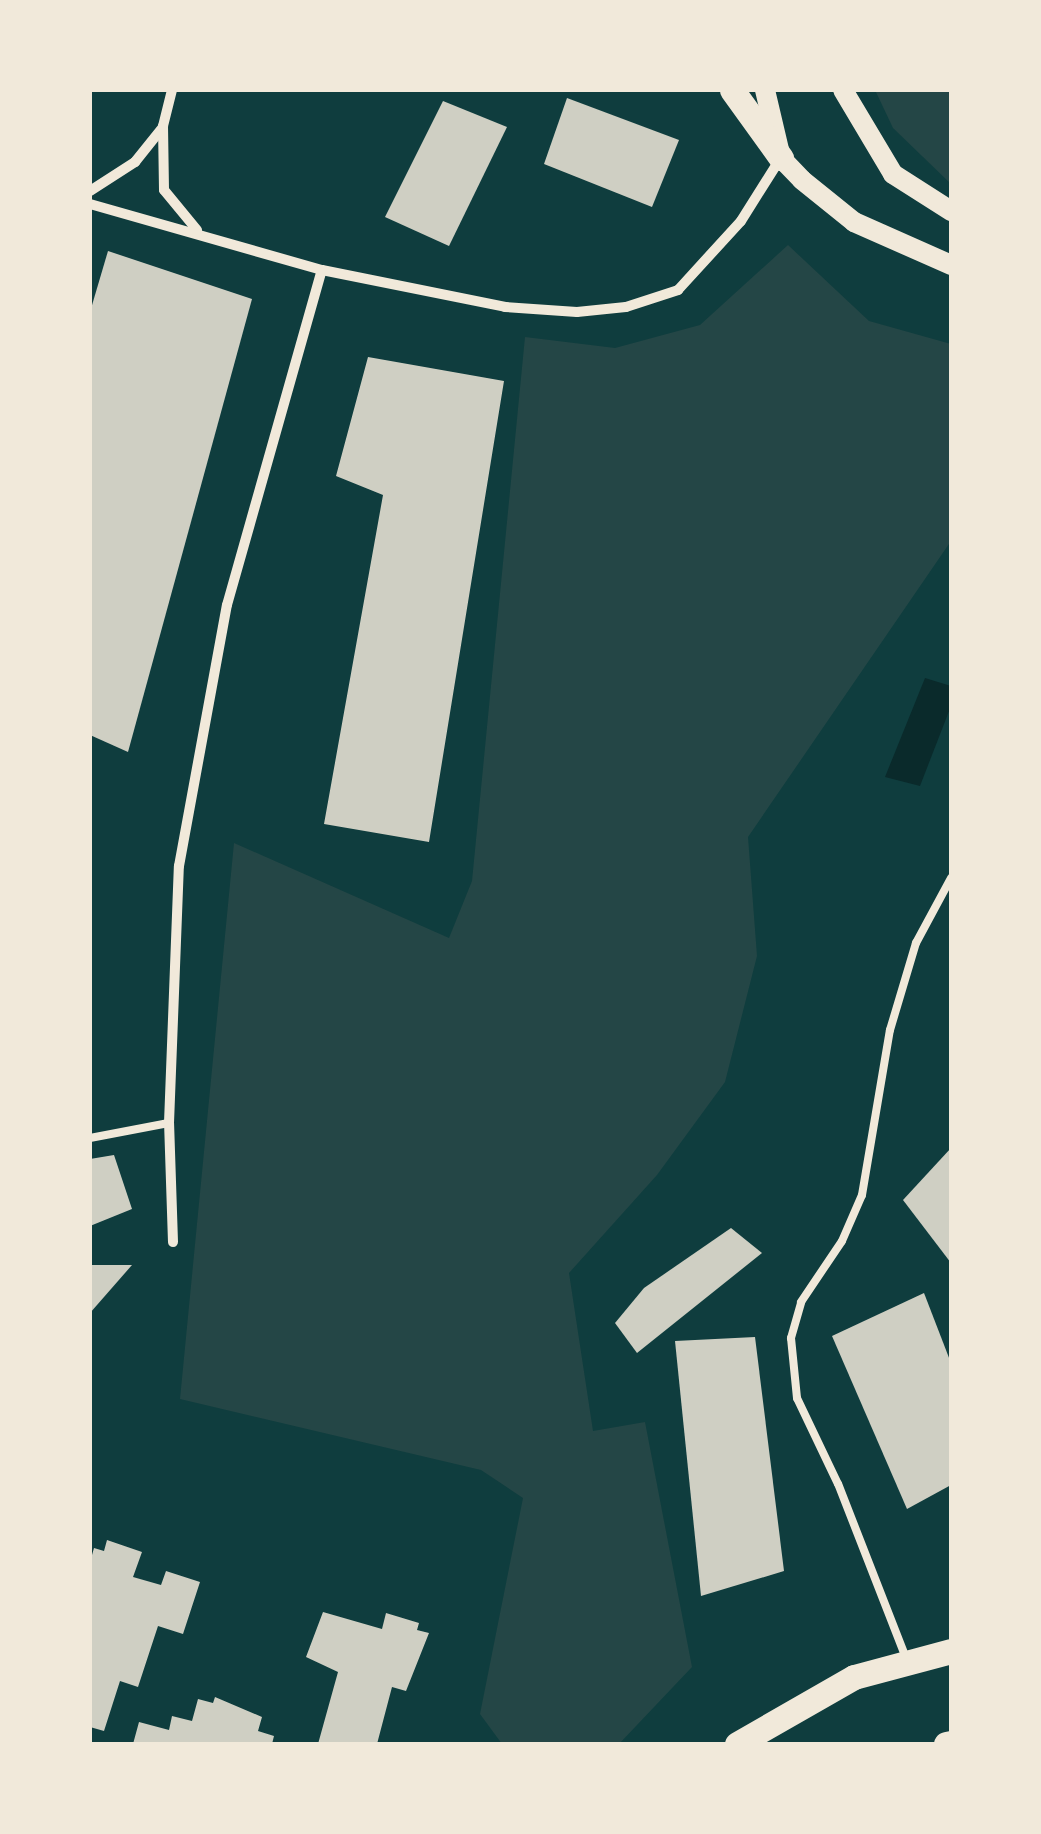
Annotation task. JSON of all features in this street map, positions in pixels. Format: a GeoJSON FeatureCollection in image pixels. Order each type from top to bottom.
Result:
{"type":"FeatureCollection","features":[{"type":"Feature","properties":{"kind":"main road"},"geometry":{"type":"LineString","coordinates":[[732,90],[781,158],[854,222],[951,265]]}},
{"type":"Feature","properties":{"kind":"main road"},"geometry":{"type":"LineString","coordinates":[[764,90],[781,158]]}},
{"type":"Feature","properties":{"kind":"main road"},"geometry":{"type":"LineString","coordinates":[[843,90],[868,142],[893,174],[951,211]]}},
{"type":"Feature","properties":{"kind":"main road"},"geometry":{"type":"LineString","coordinates":[[737,1744],[811,1697],[907,1661],[951,1651]]}},
{"type":"Feature","properties":{"kind":"street"},"geometry":{"type":"LineString","coordinates":[[172,90],[163,126],[164,190],[198,230]]}},
{"type":"Feature","properties":{"kind":"street"},"geometry":{"type":"LineString","coordinates":[[90,191],[134,162],[163,126]]}},
{"type":"Feature","properties":{"kind":"street"},"geometry":{"type":"LineString","coordinates":[[90,204],[198,230],[322,270],[505,307],[577,312],[654,300],[678,290],[706,263],[781,158]]}},
{"type":"Feature","properties":{"kind":"street"},"geometry":{"type":"LineString","coordinates":[[173,1242],[170,1123],[179,866],[227,605],[322,270]]}},
{"type":"Feature","properties":{"kind":"lane"},"geometry":{"type":"LineString","coordinates":[[907,1661],[838,1484],[796,1398],[791,1338],[801,1302],[842,1242],[862,1195],[890,1030],[916,942],[951,878]]}},
{"type":"Feature","properties":{"kind":"lane"},"geometry":{"type":"LineString","coordinates":[[90,1138],[170,1123]]}},
{"type":"Feature","properties":{"kind":"shaded area"},"geometry":{"type":"Polygon","coordinates":[[[875,90],[951,90],[951,184],[893,128],[875,90]]]}},
{"type":"Feature","properties":{"kind":"shaded area"},"geometry":{"type":"Polygon","coordinates":[[[788,245],[869,321],[951,344],[951,541],[748,837],[757,956],[725,1082],[657,1175],[569,1273],[593,1431],[645,1422],[692,1667],[619,1744],[502,1744],[480,1714],[523,1498],[481,1470],[180,1399],[234,843],[449,938],[472,881],[525,337],[615,348],[700,325],[788,245]]]}},
{"type":"Feature","properties":{"kind":"shaded area"},"geometry":{"type":"Polygon","coordinates":[[[925,678],[951,686],[951,706],[920,786],[885,777],[925,678]]]}},
{"type":"Feature","properties":{"kind":"building"},"geometry":{"type":"Polygon","coordinates":[[[567,98],[679,140],[652,207],[544,164],[567,98]]]}},
{"type":"Feature","properties":{"kind":"building"},"geometry":{"type":"Polygon","coordinates":[[[443,101],[507,127],[449,246],[385,217],[443,101]]]}},
{"type":"Feature","properties":{"kind":"building"},"geometry":{"type":"Polygon","coordinates":[[[108,251],[252,299],[128,752],[90,735],[90,312],[108,251]]]}},
{"type":"Feature","properties":{"kind":"building"},"geometry":{"type":"Polygon","coordinates":[[[368,357],[504,381],[429,842],[324,824],[383,495],[336,476],[368,357]]]}},
{"type":"Feature","properties":{"kind":"building"},"geometry":{"type":"Polygon","coordinates":[[[951,1148],[951,1263],[903,1200],[951,1148]]]}},
{"type":"Feature","properties":{"kind":"building"},"geometry":{"type":"Polygon","coordinates":[[[114,1155],[132,1209],[90,1226],[90,1159],[114,1155]]]}},
{"type":"Feature","properties":{"kind":"building"},"geometry":{"type":"Polygon","coordinates":[[[731,1228],[762,1253],[637,1353],[615,1323],[644,1288],[731,1228]]]}},
{"type":"Feature","properties":{"kind":"building"},"geometry":{"type":"Polygon","coordinates":[[[90,1265],[132,1265],[90,1313],[90,1265]]]}},
{"type":"Feature","properties":{"kind":"building"},"geometry":{"type":"Polygon","coordinates":[[[924,1293],[951,1363],[951,1485],[907,1509],[832,1336],[924,1293]]]}},
{"type":"Feature","properties":{"kind":"building"},"geometry":{"type":"Polygon","coordinates":[[[755,1337],[784,1571],[701,1596],[675,1341],[755,1337]]]}},
{"type":"Feature","properties":{"kind":"building"},"geometry":{"type":"Polygon","coordinates":[[[107,1540],[142,1552],[133,1577],[161,1585],[166,1571],[200,1582],[183,1634],[158,1626],[138,1687],[120,1681],[104,1731],[90,1727],[90,1562],[94,1548],[104,1551],[107,1540]]]}},
{"type":"Feature","properties":{"kind":"building"},"geometry":{"type":"Polygon","coordinates":[[[323,1612],[382,1629],[386,1613],[419,1623],[417,1630],[429,1633],[406,1691],[392,1687],[377,1744],[318,1744],[338,1672],[306,1657],[323,1612]]]}},
{"type":"Feature","properties":{"kind":"building"},"geometry":{"type":"Polygon","coordinates":[[[215,1697],[262,1717],[258,1731],[274,1736],[272,1744],[133,1744],[139,1722],[169,1730],[172,1716],[192,1721],[198,1699],[213,1703],[215,1697]]]}}]}
